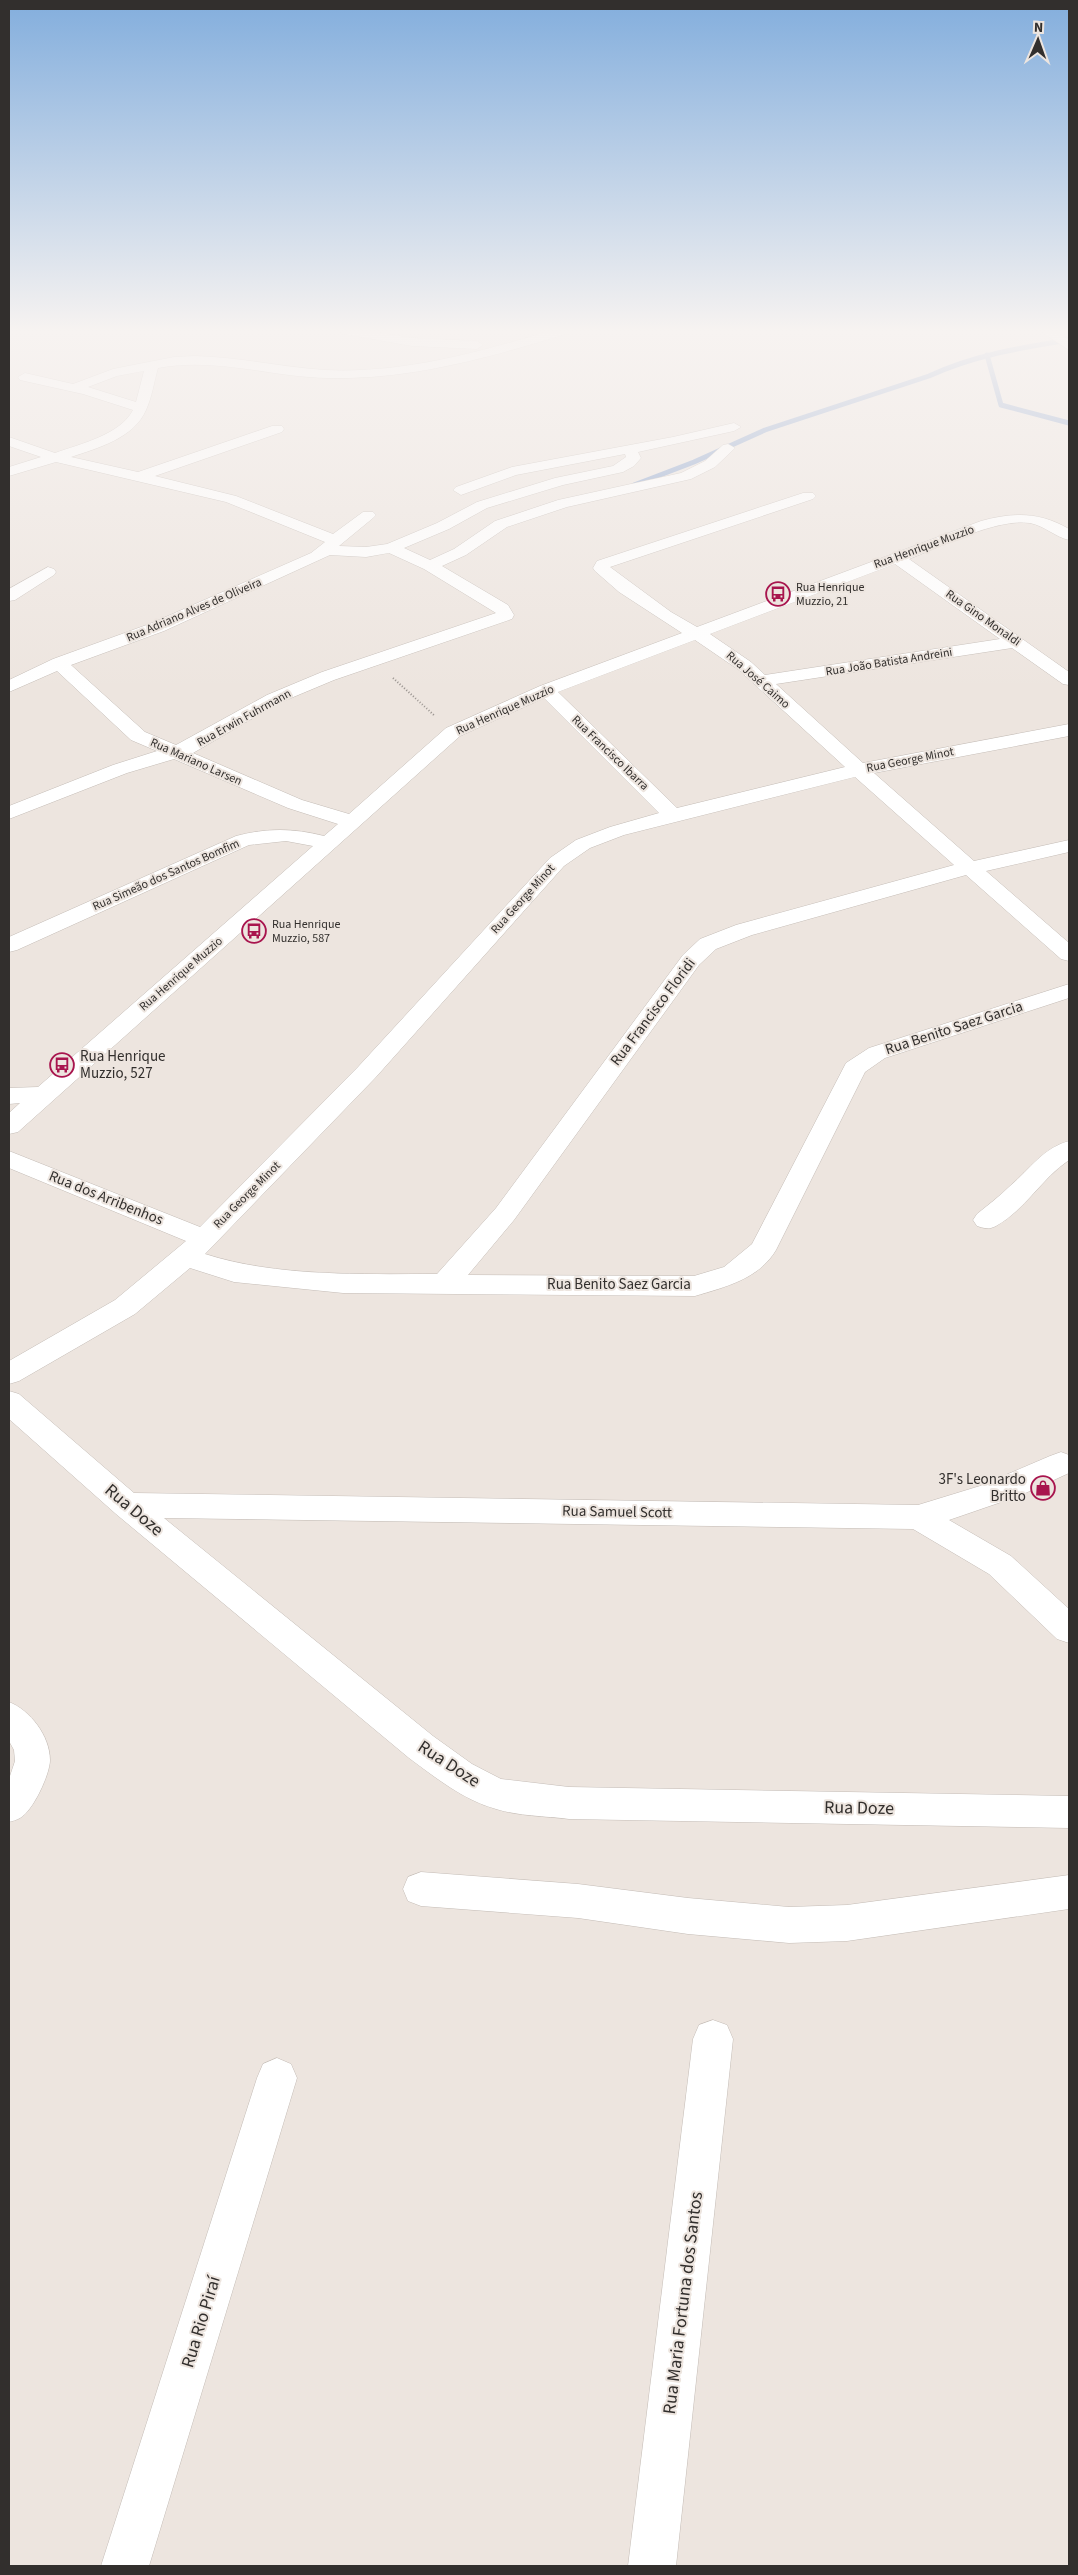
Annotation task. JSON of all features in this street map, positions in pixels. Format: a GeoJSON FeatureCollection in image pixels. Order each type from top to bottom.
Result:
{"type":"FeatureCollection","features":[{"type":"Feature","properties":{"kind":"street"},"geometry":{"type":"LineString","coordinates":[[35,450],[54,457],[231,499],[293,522],[331,546],[366,552],[392,548],[443,526],[482,504],[560,481],[625,466],[634,458],[629,450]]}},
{"type":"Feature","properties":{"kind":"street"},"geometry":{"type":"LineString","coordinates":[[9,472],[73,450]]}},
{"type":"Feature","properties":{"kind":"street"},"geometry":{"type":"LineString","coordinates":[[139,477],[216,450]]}},
{"type":"Feature","properties":{"kind":"street"},"geometry":{"type":"LineString","coordinates":[[461,490],[512,471],[617,450]]}},
{"type":"Feature","properties":{"kind":"street"},"geometry":{"type":"LineString","coordinates":[[392,548],[430,566],[460,552],[500,524],[563,503],[686,476],[710,464],[726,450]]}},
{"type":"Feature","properties":{"kind":"street","name":"Rua José Caimo"},"geometry":{"type":"LineString","coordinates":[[808,496],[601,565],[603,570],[625,588],[696,634],[716,644],[761,681],[858,770],[1069,954]]}},
{"type":"Feature","properties":{"kind":"street","name":"Rua Adriano Alves de Oliveira"},"geometry":{"type":"LineString","coordinates":[[9,687],[59,663],[158,627],[331,546],[368,515]]}},
{"type":"Feature","properties":{"kind":"street","name":"Rua Henrique Muzzio"},"geometry":{"type":"LineString","coordinates":[[9,1126],[354,822],[453,732],[546,690],[996,521],[1029,517],[1047,522],[1069,535]]}},
{"type":"Feature","properties":{"kind":"street","name":"Rua Gino Monaldi"},"geometry":{"type":"LineString","coordinates":[[896,557],[1069,680]]}},
{"type":"Feature","properties":{"kind":"street","name":"Rua Erwin Fuhrmann"},"geometry":{"type":"LineString","coordinates":[[9,813],[120,769],[175,752],[205,740],[273,699],[372,659],[506,614],[430,566]]}},
{"type":"Feature","properties":{"kind":"street"},"geometry":{"type":"LineString","coordinates":[[9,596],[48,572]]}},
{"type":"Feature","properties":{"kind":"street","name":"Rua João Batista Andreini"},"geometry":{"type":"LineString","coordinates":[[761,681],[1017,642]]}},
{"type":"Feature","properties":{"kind":"street","name":"Rua Mariano Larsen"},"geometry":{"type":"LineString","coordinates":[[59,663],[138,736],[294,804],[354,822]]}},
{"type":"Feature","properties":{"kind":"street","name":"Rua Francisco Ibarra"},"geometry":{"type":"LineString","coordinates":[[546,690],[673,815]]}},
{"type":"Feature","properties":{"kind":"street","name":"Rua George Minot"},"geometry":{"type":"LineString","coordinates":[[9,1374],[125,1307],[194,1248],[262,1182],[367,1072],[558,862],[583,844],[673,815],[858,770],[1069,730]]}},
{"type":"Feature","properties":{"kind":"street","name":"Rua Simeão dos Santos Bomfim"},"geometry":{"type":"LineString","coordinates":[[9,945],[243,840],[270,834],[298,834],[328,844]]}},
{"type":"Feature","properties":{"kind":"street","name":"Rua Francisco Floridi"},"geometry":{"type":"LineString","coordinates":[[445,1283],[505,1214],[579,1110],[698,952],[708,944],[744,930],[969,867],[1069,846]]}},
{"type":"Feature","properties":{"kind":"street","name":"Rua Benito Saez Garcia"},"geometry":{"type":"LineString","coordinates":[[194,1248],[234,1272],[343,1282],[695,1286],[734,1274],[763,1250],[854,1068],[877,1053],[1069,992]]}},
{"type":"Feature","properties":{"kind":"street"},"geometry":{"type":"LineString","coordinates":[[9,1096],[44,1094]]}},
{"type":"Feature","properties":{"kind":"street"},"geometry":{"type":"LineString","coordinates":[[986,1220],[1021,1191],[1043,1166],[1069,1149]]}},
{"type":"Feature","properties":{"kind":"street","name":"Rua dos Arribenhos"},"geometry":{"type":"LineString","coordinates":[[9,1159],[194,1248]]}},
{"type":"Feature","properties":{"kind":"street","name":"Rua Doze"},"geometry":{"type":"LineString","coordinates":[[9,1402],[127,1505],[421,1747],[460,1775],[497,1794],[569,1803],[1069,1812]]}},
{"type":"Feature","properties":{"kind":"street"},"geometry":{"type":"LineString","coordinates":[[918,1517],[986,1498],[1022,1484],[1060,1464]]}},
{"type":"Feature","properties":{"kind":"street","name":"Rua Samuel Scott"},"geometry":{"type":"LineString","coordinates":[[127,1505],[918,1517],[1000,1565],[1069,1629]]}},
{"type":"Feature","properties":{"kind":"street"},"geometry":{"type":"LineString","coordinates":[[9,1717],[28,1738],[34,1759],[22,1790],[9,1806]]}},
{"type":"Feature","properties":{"kind":"street"},"geometry":{"type":"LineString","coordinates":[[421,1889],[578,1901],[688,1916],[789,1925],[847,1923],[1069,1892]]}},
{"type":"Feature","properties":{"kind":"street","name":"Rua Maria Fortuna dos Santos"},"geometry":{"type":"LineString","coordinates":[[652,2566],[714,2039]]}},
{"type":"Feature","properties":{"kind":"street","name":"Rua Rio Piraí"},"geometry":{"type":"LineString","coordinates":[[125,2566],[277,2078]]}},
{"type":"Feature","properties":{"kind":"path"},"geometry":{"type":"LineString","coordinates":[[372,659],[453,732]]}},
{"type":"Feature","properties":{"kind":"waterway"},"geometry":{"type":"LineString","coordinates":[[634,485],[720,450]]}},
{"type":"Feature","properties":{"kind":"place","name":"Rua Henrique Muzzio, 21"},"geometry":{"type":"Point","coordinates":[778,594]}},
{"type":"Feature","properties":{"kind":"place","name":"Rua Henrique Muzzio, 587"},"geometry":{"type":"Point","coordinates":[254,931]}},
{"type":"Feature","properties":{"kind":"place","name":"Rua Henrique Muzzio, 527"},"geometry":{"type":"Point","coordinates":[62,1065]}},
{"type":"Feature","properties":{"kind":"place","name":"3F's Leonardo Britto"},"geometry":{"type":"Point","coordinates":[1043,1488]}}]}
